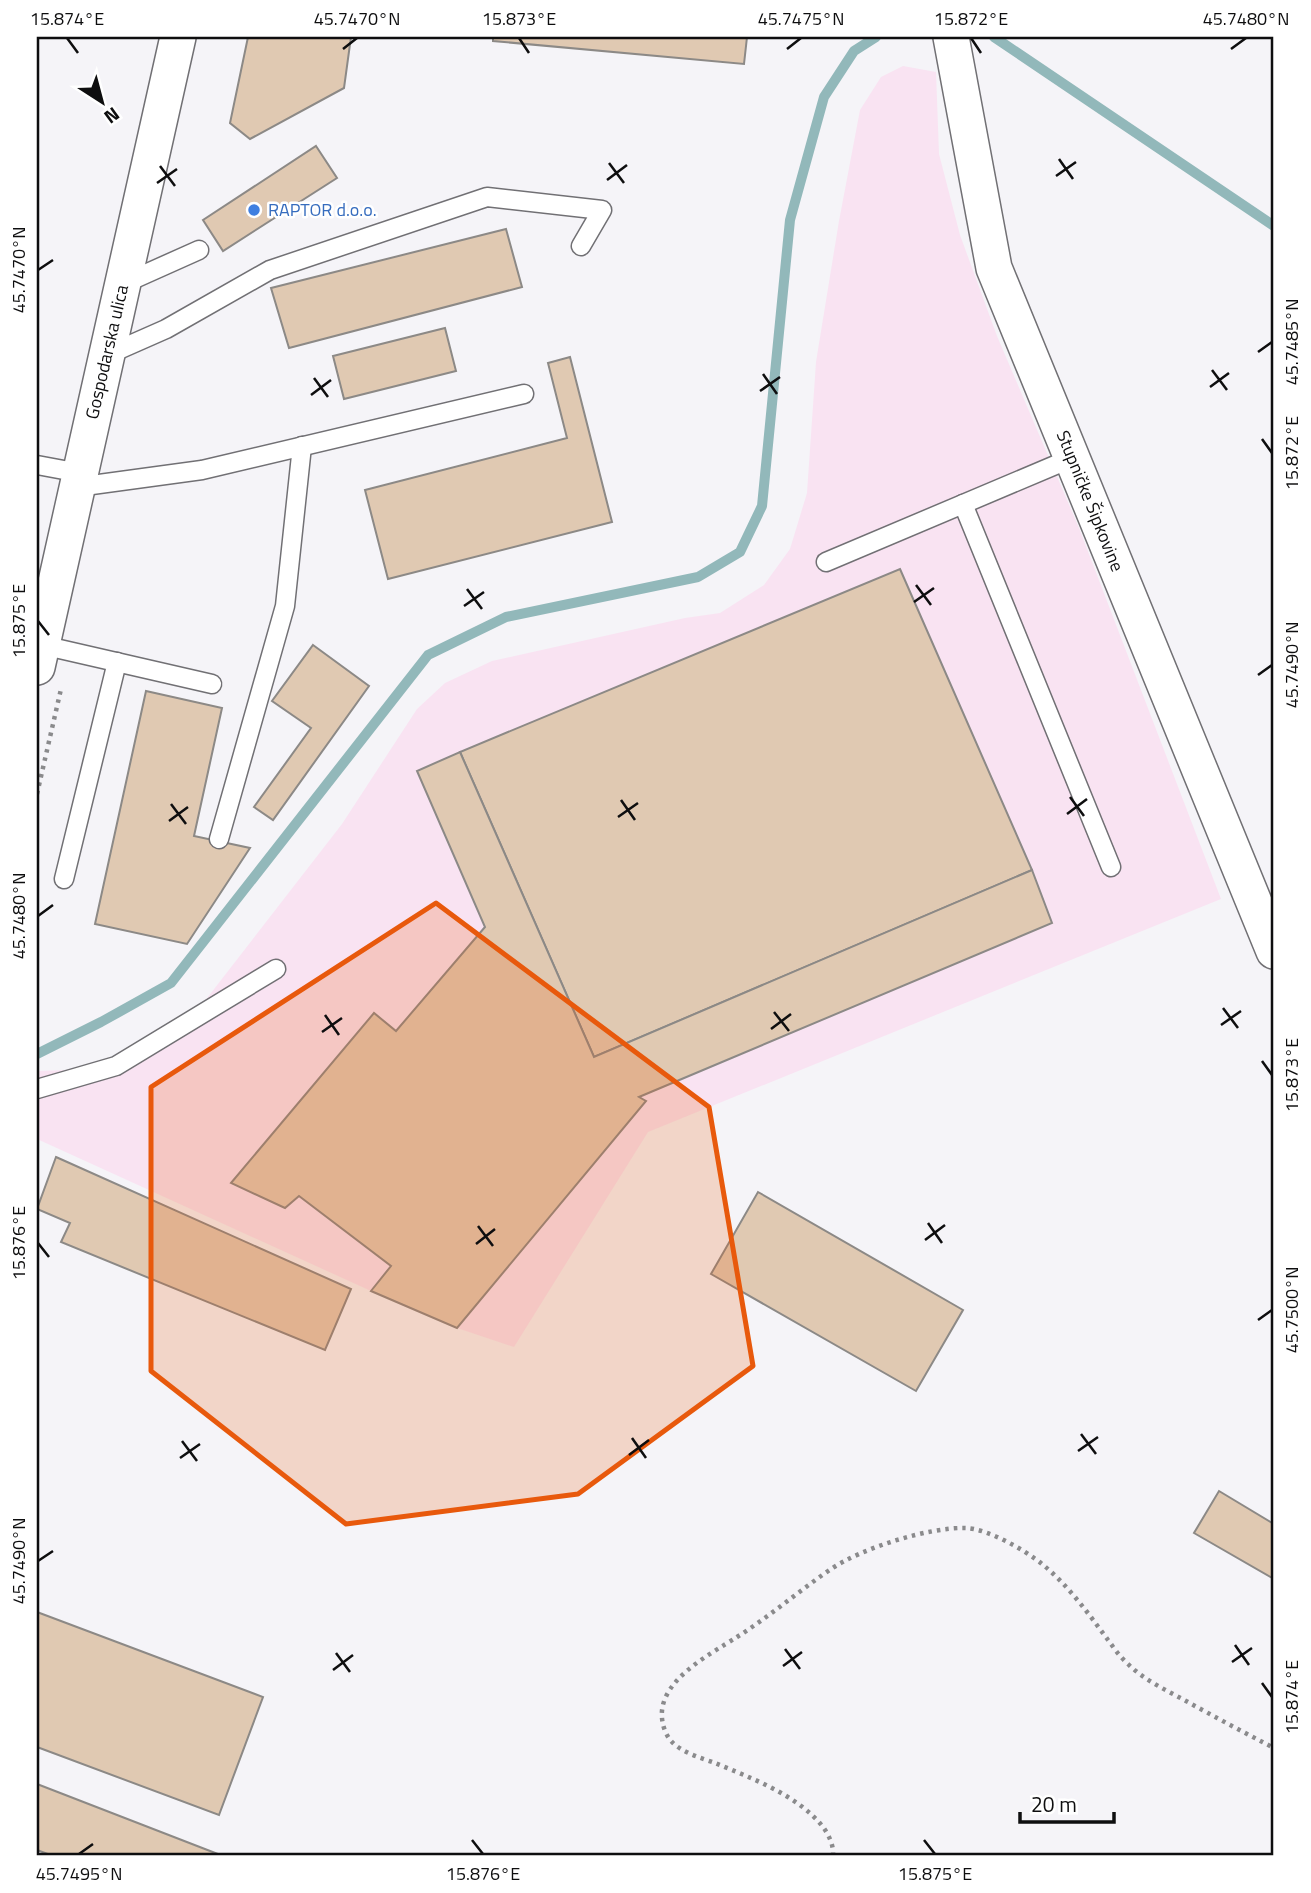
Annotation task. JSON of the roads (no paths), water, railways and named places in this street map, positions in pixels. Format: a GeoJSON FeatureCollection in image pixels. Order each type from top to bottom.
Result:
{"type":"FeatureCollection","features":[{"type":"Feature","properties":{"kind":"street","name":"Gospodarska ulica"},"geometry":{"type":"LineString","coordinates":[[47,664],[79,480],[178,37]]}},
{"type":"Feature","properties":{"kind":"street","name":"Stupničke Šipkovine"},"geometry":{"type":"LineString","coordinates":[[951,40],[994,268],[1274,951]]}},
{"type":"Feature","properties":{"kind":"lane"},"geometry":{"type":"LineString","coordinates":[[107,355],[166,329],[270,270],[487,197],[602,209],[580,246]]}},
{"type":"Feature","properties":{"kind":"lane"},"geometry":{"type":"LineString","coordinates":[[123,284],[199,250]]}},
{"type":"Feature","properties":{"kind":"lane"},"geometry":{"type":"LineString","coordinates":[[37,465],[79,480],[202,470],[524,394]]}},
{"type":"Feature","properties":{"kind":"lane"},"geometry":{"type":"LineString","coordinates":[[219,839],[285,606],[302,446]]}},
{"type":"Feature","properties":{"kind":"lane"},"geometry":{"type":"LineString","coordinates":[[826,562],[1072,458]]}},
{"type":"Feature","properties":{"kind":"lane"},"geometry":{"type":"LineString","coordinates":[[962,504],[1111,867]]}},
{"type":"Feature","properties":{"kind":"lane"},"geometry":{"type":"LineString","coordinates":[[64,879],[117,662]]}},
{"type":"Feature","properties":{"kind":"lane"},"geometry":{"type":"LineString","coordinates":[[47,664],[117,662],[212,684]]}},
{"type":"Feature","properties":{"kind":"lane"},"geometry":{"type":"LineString","coordinates":[[37,1089],[116,1066],[276,969]]}},
{"type":"Feature","properties":{"kind":"waterway"},"geometry":{"type":"LineString","coordinates":[[37,1054],[171,983],[428,655],[506,617],[698,577],[740,552],[762,506],[790,220],[824,97],[854,51],[876,37]]}},
{"type":"Feature","properties":{"kind":"waterway"},"geometry":{"type":"LineString","coordinates":[[994,37],[1274,226]]}},
{"type":"Feature","properties":{"kind":"place","name":"RAPTOR d.o.o."},"geometry":{"type":"Point","coordinates":[254,210]}}]}
